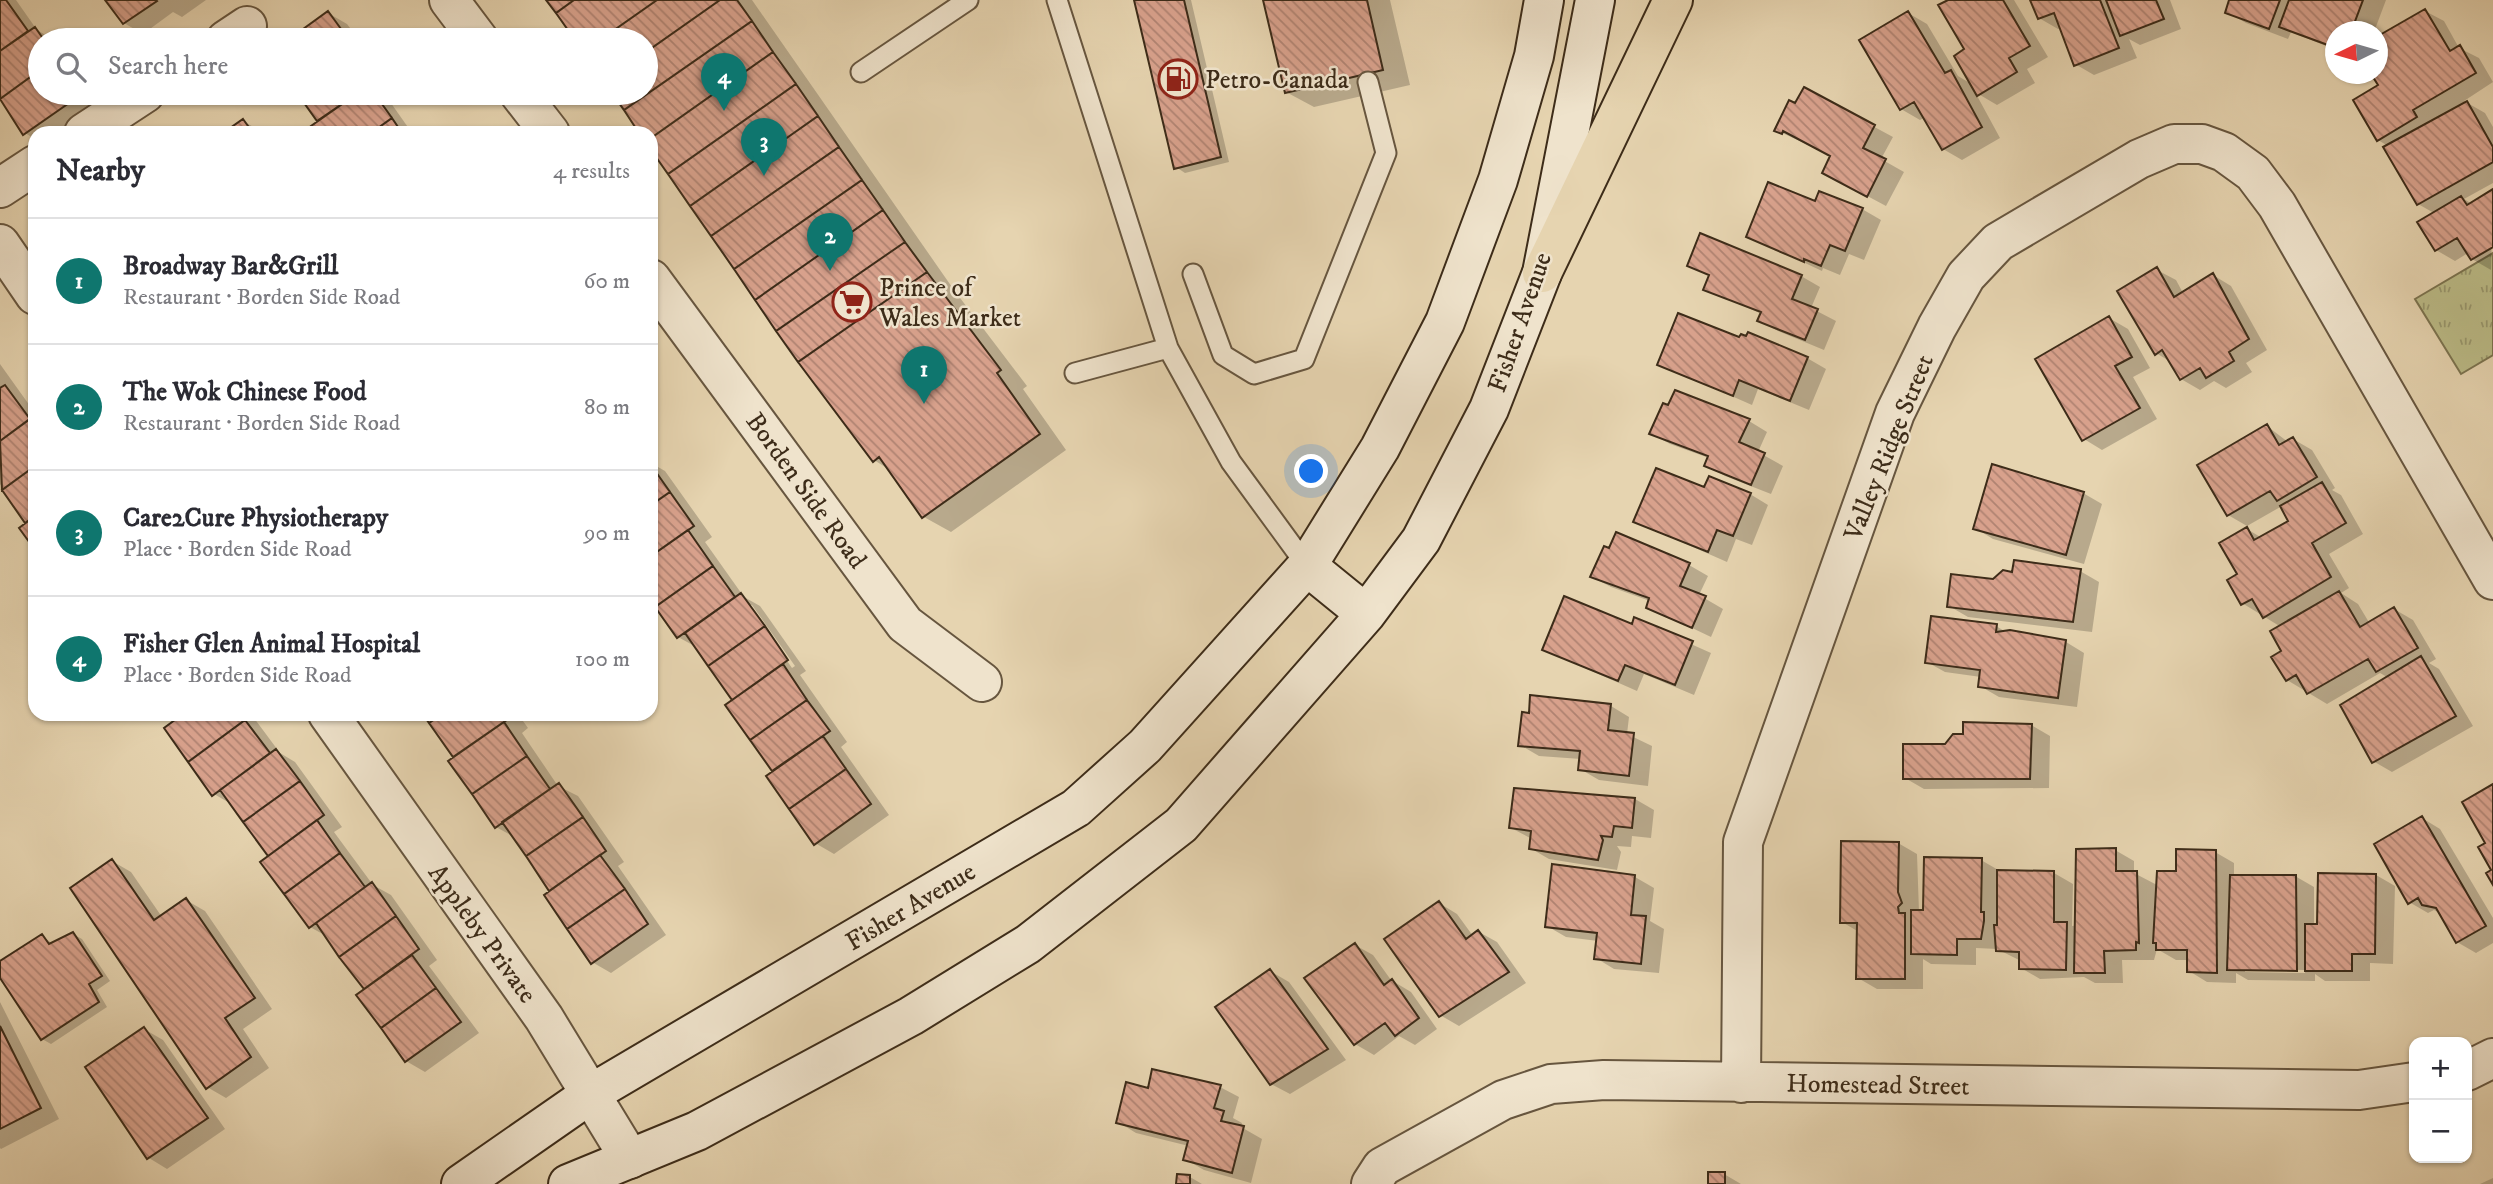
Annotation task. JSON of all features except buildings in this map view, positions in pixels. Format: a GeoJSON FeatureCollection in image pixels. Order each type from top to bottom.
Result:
{"type":"FeatureCollection","features":[{"type":"Feature","properties":{"kind":"main road"},"geometry":{"type":"LineString","coordinates":[[1542,273],[1673,0]]}},
{"type":"Feature","properties":{"kind":"street"},"geometry":{"type":"LineString","coordinates":[[449,0],[470,28]]}},
{"type":"Feature","properties":{"kind":"street","name":"Fisher Avenue"},"geometry":{"type":"LineString","coordinates":[[461,1184],[592,1093],[1076,808],[1145,746],[1307,566],[1380,448],[1445,322],[1498,180],[1534,56],[1544,0]]}},
{"type":"Feature","properties":{"kind":"street","name":"Fisher Avenue"},"geometry":{"type":"LineString","coordinates":[[568,1184],[697,1131],[899,1022],[1028,944],[1181,825],[1366,614],[1421,540],[1476,433],[1542,273],[1595,0]]}},
{"type":"Feature","properties":{"kind":"street"},"geometry":{"type":"LineString","coordinates":[[95,126],[127,105]]}},
{"type":"Feature","properties":{"kind":"street"},"geometry":{"type":"LineString","coordinates":[[528,105],[545,126]]}},
{"type":"Feature","properties":{"kind":"street","name":"Valley Ridge Street"},"geometry":{"type":"LineString","coordinates":[[1741,1083],[1743,842],[1895,413],[1937,327],[1966,276],[1998,242],[2139,159],[2174,144],[2202,144],[2224,152],[2253,173],[2277,205],[2493,580]]}},
{"type":"Feature","properties":{"kind":"street"},"geometry":{"type":"LineString","coordinates":[[0,188],[28,170]]}},
{"type":"Feature","properties":{"kind":"street"},"geometry":{"type":"LineString","coordinates":[[0,244],[28,285]]}},
{"type":"Feature","properties":{"kind":"street","name":"Borden Side Road"},"geometry":{"type":"LineString","coordinates":[[658,294],[905,624],[982,682]]}},
{"type":"Feature","properties":{"kind":"street"},"geometry":{"type":"LineString","coordinates":[[1307,566],[1366,614]]}},
{"type":"Feature","properties":{"kind":"street","name":"Appleby Private"},"geometry":{"type":"LineString","coordinates":[[333,721],[544,1018],[630,1159]]}},
{"type":"Feature","properties":{"kind":"street"},"geometry":{"type":"LineString","coordinates":[[2472,1068],[2493,1058]]}},
{"type":"Feature","properties":{"kind":"street","name":"Homestead Street"},"geometry":{"type":"LineString","coordinates":[[1371,1184],[1382,1167],[1503,1100],[1551,1084],[1604,1080],[2359,1090],[2409,1083]]}},
{"type":"Feature","properties":{"kind":"lane"},"geometry":{"type":"LineString","coordinates":[[861,72],[968,0]]}},
{"type":"Feature","properties":{"kind":"lane"},"geometry":{"type":"LineString","coordinates":[[1057,0],[1168,348],[1231,463],[1307,566]]}},
{"type":"Feature","properties":{"kind":"lane"},"geometry":{"type":"LineString","coordinates":[[1193,274],[1223,355],[1254,374],[1304,359],[1386,153],[1368,82]]}},
{"type":"Feature","properties":{"kind":"lane"},"geometry":{"type":"LineString","coordinates":[[1075,373],[1168,348]]}},
{"type":"Feature","properties":{"kind":"green space"},"geometry":{"type":"Polygon","coordinates":[[[2493,253],[2493,355],[2461,374],[2415,299],[2493,253]]]}},
{"type":"Feature","properties":{"kind":"place","name":"Petro-Canada"},"geometry":{"type":"Point","coordinates":[1178,79]}},
{"type":"Feature","properties":{"kind":"place","name":"Fisher Glen Animal Hospital"},"geometry":{"type":"Point","coordinates":[724,111]}},
{"type":"Feature","properties":{"kind":"place","name":"Care2Cure Physiotherapy"},"geometry":{"type":"Point","coordinates":[764,176]}},
{"type":"Feature","properties":{"kind":"place","name":"The Wok Chinese Food"},"geometry":{"type":"Point","coordinates":[830,271]}},
{"type":"Feature","properties":{"kind":"place","name":"Prince of Wales Market"},"geometry":{"type":"Point","coordinates":[852,302]}},
{"type":"Feature","properties":{"kind":"place","name":"Broadway Bar&Grill"},"geometry":{"type":"Point","coordinates":[924,404]}}]}
